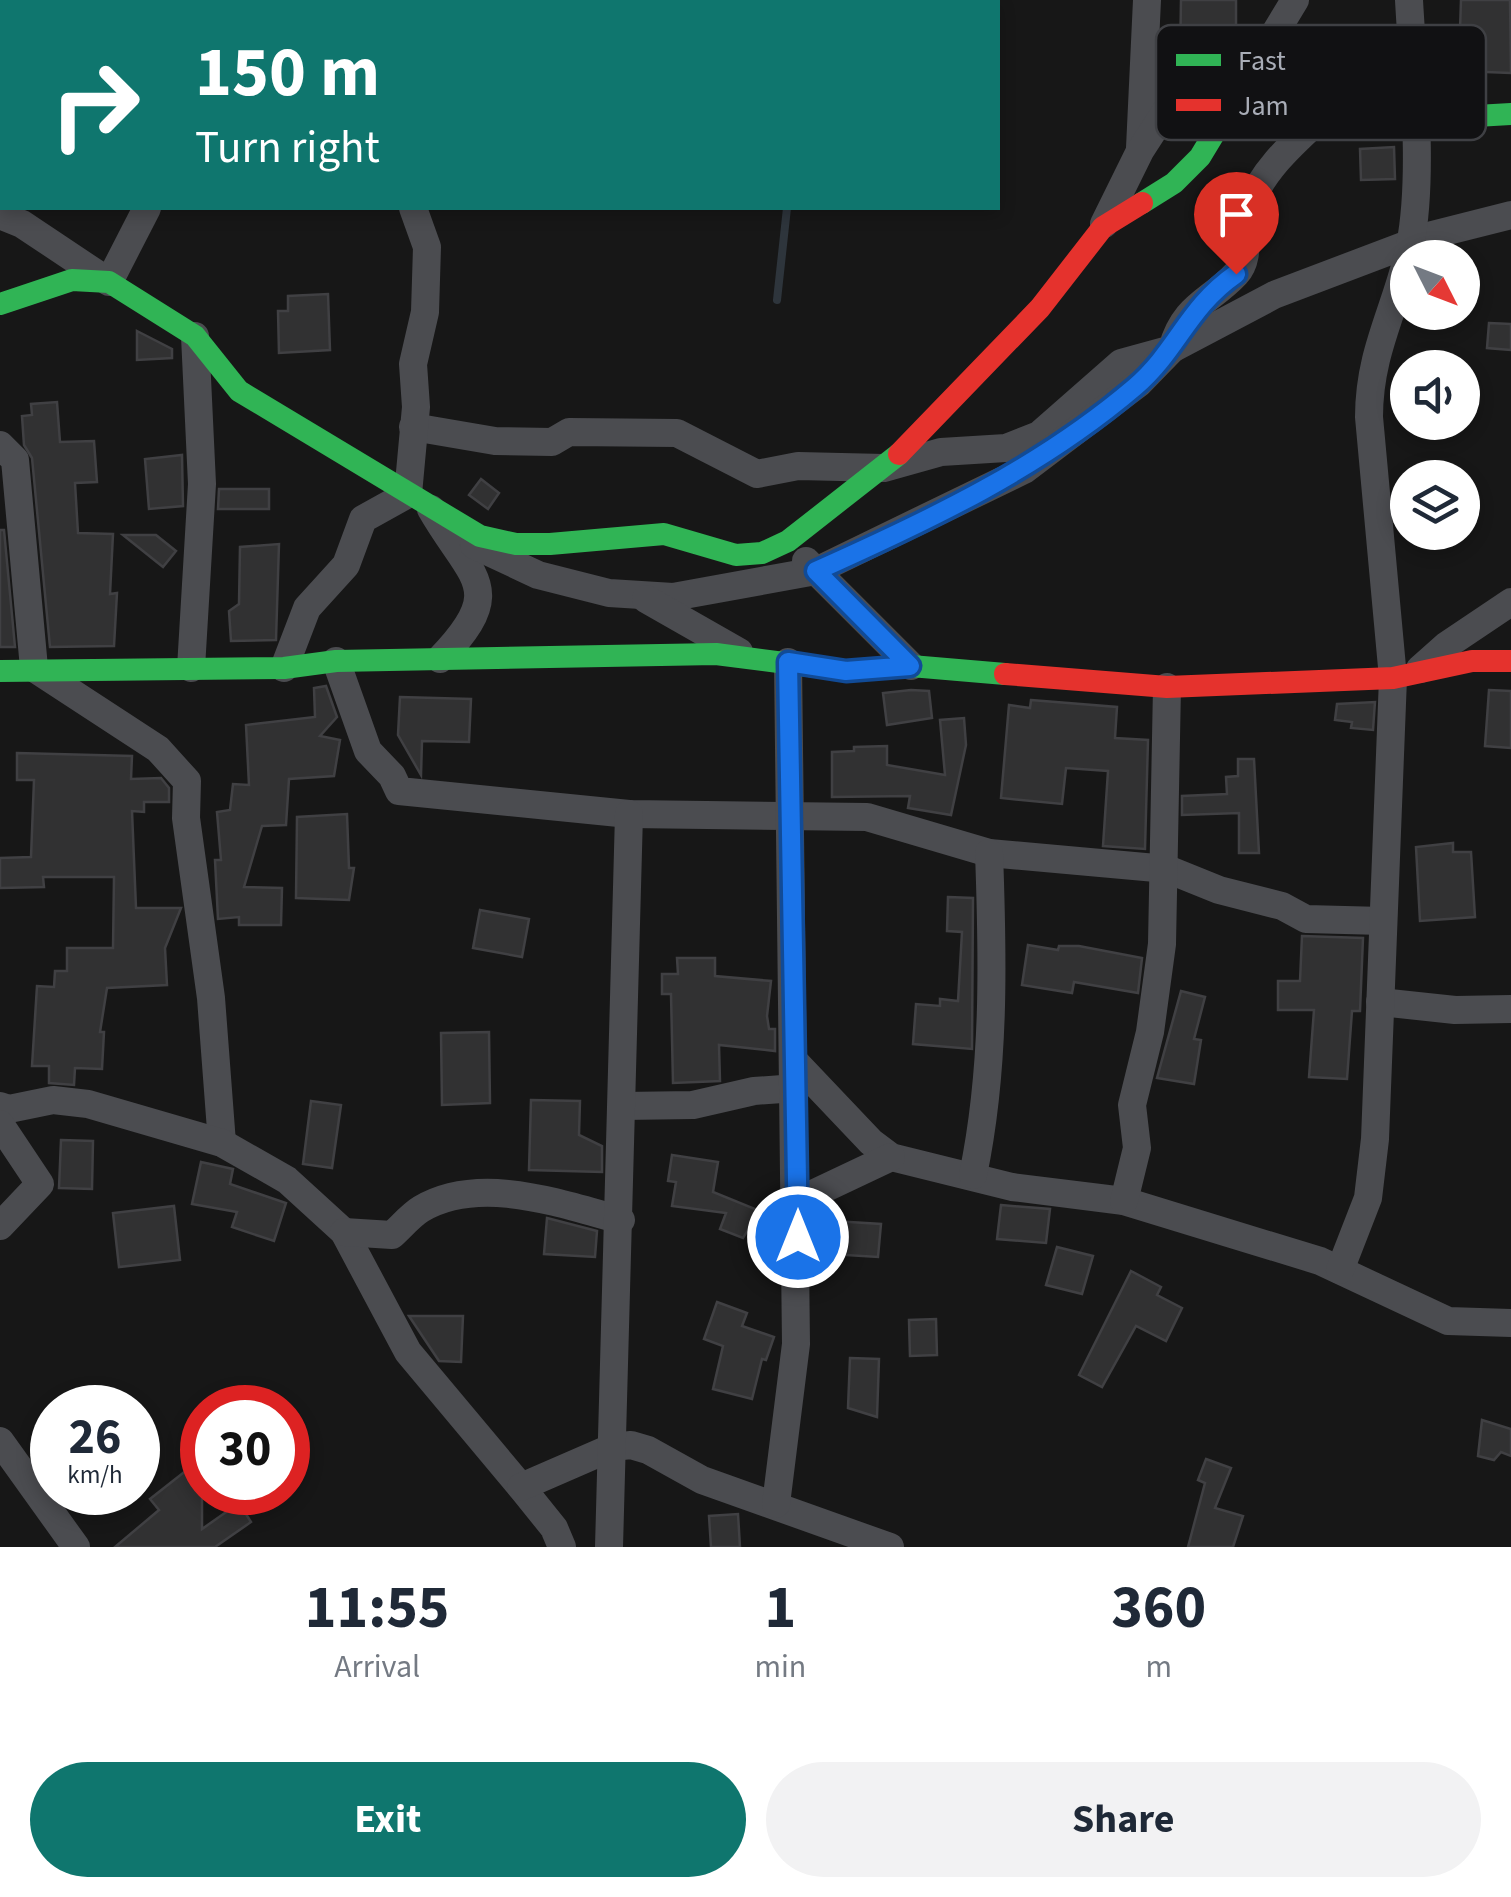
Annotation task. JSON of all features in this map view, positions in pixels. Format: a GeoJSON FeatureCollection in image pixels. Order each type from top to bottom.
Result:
{"type":"FeatureCollection","features":[{"type":"Feature","properties":{"kind":"street"},"geometry":{"type":"LineString","coordinates":[[1140,151],[1148,0]]}},
{"type":"Feature","properties":{"kind":"street"},"geometry":{"type":"LineString","coordinates":[[1280,25],[1295,0]]}},
{"type":"Feature","properties":{"kind":"street"},"geometry":{"type":"LineString","coordinates":[[1408,0],[1410,25]]}},
{"type":"Feature","properties":{"kind":"street"},"geometry":{"type":"LineString","coordinates":[[1486,115],[1511,114]]}},
{"type":"Feature","properties":{"kind":"street"},"geometry":{"type":"LineString","coordinates":[[0,214],[34,230],[195,336],[238,391],[480,536],[516,544],[664,534],[736,555],[762,553],[788,542],[884,468],[1040,308],[1102,227],[1156,126]]}},
{"type":"Feature","properties":{"kind":"street"},"geometry":{"type":"LineString","coordinates":[[1102,227],[1174,182],[1200,157],[1209,140]]}},
{"type":"Feature","properties":{"kind":"street"},"geometry":{"type":"LineString","coordinates":[[419,502],[481,551],[538,575],[608,593],[673,597],[816,571],[1024,470],[1126,394],[1172,349],[1190,315],[1210,292],[1236,274],[1244,257],[1248,209],[1266,174],[1299,140]]}},
{"type":"Feature","properties":{"kind":"street"},"geometry":{"type":"LineString","coordinates":[[1410,240],[1415,140]]}},
{"type":"Feature","properties":{"kind":"street"},"geometry":{"type":"LineString","coordinates":[[108,282],[147,210]]}},
{"type":"Feature","properties":{"kind":"street"},"geometry":{"type":"LineString","coordinates":[[414,210],[427,246],[425,312],[413,364],[419,502],[474,572],[479,608],[440,659]]}},
{"type":"Feature","properties":{"kind":"street"},"geometry":{"type":"LineString","coordinates":[[1427,240],[1511,215]]}},
{"type":"Feature","properties":{"kind":"street"},"geometry":{"type":"LineString","coordinates":[[413,427],[495,440],[552,442],[570,432],[677,433],[757,474],[798,466],[884,468],[941,452],[1006,448],[1039,435],[1121,363],[1172,349],[1274,295],[1348,263],[1390,251]]}},
{"type":"Feature","properties":{"kind":"street"},"geometry":{"type":"LineString","coordinates":[[0,304],[72,280],[108,282]]}},
{"type":"Feature","properties":{"kind":"street"},"geometry":{"type":"LineString","coordinates":[[1340,1270],[1368,1198],[1383,922],[1404,675],[1368,417],[1369,374],[1390,308]]}},
{"type":"Feature","properties":{"kind":"street"},"geometry":{"type":"LineString","coordinates":[[191,668],[202,484],[195,336]]}},
{"type":"Feature","properties":{"kind":"street"},"geometry":{"type":"LineString","coordinates":[[0,445],[14,460],[19,490],[34,668]]}},
{"type":"Feature","properties":{"kind":"street"},"geometry":{"type":"LineString","coordinates":[[284,668],[308,608],[346,565],[363,520],[419,502]]}},
{"type":"Feature","properties":{"kind":"street"},"geometry":{"type":"LineString","coordinates":[[788,542],[910,666]]}},
{"type":"Feature","properties":{"kind":"street"},"geometry":{"type":"LineString","coordinates":[[640,595],[749,657]]}},
{"type":"Feature","properties":{"kind":"street"},"geometry":{"type":"LineString","coordinates":[[1404,675],[1511,602]]}},
{"type":"Feature","properties":{"kind":"street"},"geometry":{"type":"LineString","coordinates":[[0,670],[284,668],[336,661],[716,654],[846,671],[910,666],[1166,686],[1404,675],[1472,661],[1511,661]]}},
{"type":"Feature","properties":{"kind":"street"},"geometry":{"type":"LineString","coordinates":[[336,661],[368,751],[392,776],[399,791],[629,814],[867,817],[988,853],[1167,869],[1219,890],[1282,906],[1306,919],[1383,922]]}},
{"type":"Feature","properties":{"kind":"street"},"geometry":{"type":"LineString","coordinates":[[776,1504],[796,1344],[798,1201],[788,662]]}},
{"type":"Feature","properties":{"kind":"street"},"geometry":{"type":"LineString","coordinates":[[34,668],[158,749],[186,781],[186,818],[211,998],[222,1143]]}},
{"type":"Feature","properties":{"kind":"street"},"geometry":{"type":"LineString","coordinates":[[1124,1201],[1137,1148],[1132,1105],[1150,1032],[1167,869],[1166,686]]}},
{"type":"Feature","properties":{"kind":"street"},"geometry":{"type":"LineString","coordinates":[[609,1547],[621,1220],[629,814]]}},
{"type":"Feature","properties":{"kind":"street"},"geometry":{"type":"LineString","coordinates":[[974,1175],[986,1113],[992,990],[988,853]]}},
{"type":"Feature","properties":{"kind":"street"},"geometry":{"type":"LineString","coordinates":[[1380,1002],[1455,1010],[1511,1009]]}},
{"type":"Feature","properties":{"kind":"street"},"geometry":{"type":"LineString","coordinates":[[623,1106],[693,1105],[754,1091],[796,1076]]}},
{"type":"Feature","properties":{"kind":"street"},"geometry":{"type":"LineString","coordinates":[[796,1076],[891,1157],[974,1175],[1012,1188],[1124,1201],[1340,1270],[1448,1320],[1511,1323]]}},
{"type":"Feature","properties":{"kind":"street"},"geometry":{"type":"LineString","coordinates":[[0,1106],[9,1110],[53,1100],[88,1104],[222,1143],[287,1180],[344,1232],[408,1352],[521,1486],[554,1528],[562,1547]]}},
{"type":"Feature","properties":{"kind":"street"},"geometry":{"type":"LineString","coordinates":[[0,1124],[40,1184],[0,1226]]}},
{"type":"Feature","properties":{"kind":"street"},"geometry":{"type":"LineString","coordinates":[[798,1201],[891,1157]]}},
{"type":"Feature","properties":{"kind":"street"},"geometry":{"type":"LineString","coordinates":[[344,1232],[392,1235],[422,1208],[464,1196],[518,1194],[621,1220]]}},
{"type":"Feature","properties":{"kind":"street"},"geometry":{"type":"LineString","coordinates":[[0,1441],[76,1547]]}},
{"type":"Feature","properties":{"kind":"street"},"geometry":{"type":"LineString","coordinates":[[521,1486],[613,1448],[648,1450],[702,1480],[890,1547]]}},
{"type":"Feature","properties":{"kind":"building"},"geometry":{"type":"Polygon","coordinates":[[[1181,0],[1236,0],[1236,25],[1181,25],[1181,0]]]}},
{"type":"Feature","properties":{"kind":"building"},"geometry":{"type":"Polygon","coordinates":[[[1461,0],[1510,0],[1511,73],[1486,72],[1486,25],[1460,25],[1461,0]]]}},
{"type":"Feature","properties":{"kind":"building"},"geometry":{"type":"Polygon","coordinates":[[[1394,147],[1395,179],[1361,180],[1360,149],[1394,147]]]}},
{"type":"Feature","properties":{"kind":"building"},"geometry":{"type":"Polygon","coordinates":[[[328,294],[330,350],[279,353],[278,311],[288,311],[288,296],[328,294]]]}},
{"type":"Feature","properties":{"kind":"building"},"geometry":{"type":"Polygon","coordinates":[[[1489,323],[1511,324],[1511,350],[1487,348],[1489,323]]]}},
{"type":"Feature","properties":{"kind":"building"},"geometry":{"type":"Polygon","coordinates":[[[137,331],[172,349],[172,358],[137,360],[137,331]]]}},
{"type":"Feature","properties":{"kind":"building"},"geometry":{"type":"Polygon","coordinates":[[[57,402],[60,442],[94,441],[97,482],[75,483],[78,533],[113,534],[110,594],[117,593],[114,646],[50,647],[32,458],[24,445],[22,416],[32,415],[31,404],[57,402]]]}},
{"type":"Feature","properties":{"kind":"building"},"geometry":{"type":"Polygon","coordinates":[[[182,455],[183,506],[149,509],[145,459],[182,455]]]}},
{"type":"Feature","properties":{"kind":"building"},"geometry":{"type":"Polygon","coordinates":[[[481,479],[499,493],[488,509],[469,495],[481,479]]]}},
{"type":"Feature","properties":{"kind":"building"},"geometry":{"type":"Polygon","coordinates":[[[219,489],[269,489],[269,509],[218,509],[219,489]]]}},
{"type":"Feature","properties":{"kind":"building"},"geometry":{"type":"Polygon","coordinates":[[[0,530],[4,530],[15,647],[0,647],[0,530]]]}},
{"type":"Feature","properties":{"kind":"building"},"geometry":{"type":"Polygon","coordinates":[[[123,535],[156,535],[176,551],[163,567],[123,535]]]}},
{"type":"Feature","properties":{"kind":"building"},"geometry":{"type":"Polygon","coordinates":[[[279,544],[276,640],[231,641],[229,611],[239,604],[240,547],[279,544]]]}},
{"type":"Feature","properties":{"kind":"building"},"geometry":{"type":"Polygon","coordinates":[[[326,686],[337,717],[320,736],[340,740],[334,776],[289,779],[286,825],[262,826],[244,887],[282,888],[281,925],[239,925],[239,917],[218,919],[215,860],[221,860],[217,812],[230,810],[233,784],[249,785],[246,725],[315,717],[314,688],[326,686]]]}},
{"type":"Feature","properties":{"kind":"building"},"geometry":{"type":"Polygon","coordinates":[[[1489,690],[1511,691],[1511,748],[1485,746],[1489,690]]]}},
{"type":"Feature","properties":{"kind":"building"},"geometry":{"type":"Polygon","coordinates":[[[929,691],[932,718],[887,725],[883,693],[929,691]]]}},
{"type":"Feature","properties":{"kind":"building"},"geometry":{"type":"Polygon","coordinates":[[[400,697],[471,699],[469,742],[422,741],[421,775],[398,735],[400,697]]]}},
{"type":"Feature","properties":{"kind":"building"},"geometry":{"type":"Polygon","coordinates":[[[1031,700],[1117,707],[1115,738],[1148,740],[1145,849],[1103,846],[1108,771],[1066,768],[1062,804],[1001,798],[1009,705],[1030,708],[1031,700]]]}},
{"type":"Feature","properties":{"kind":"building"},"geometry":{"type":"Polygon","coordinates":[[[1375,702],[1373,730],[1351,728],[1352,722],[1335,720],[1337,704],[1375,702]]]}},
{"type":"Feature","properties":{"kind":"building"},"geometry":{"type":"Polygon","coordinates":[[[964,718],[966,745],[951,815],[908,808],[910,796],[832,797],[832,752],[854,751],[854,747],[887,746],[887,765],[945,775],[940,720],[964,718]]]}},
{"type":"Feature","properties":{"kind":"building"},"geometry":{"type":"Polygon","coordinates":[[[17,753],[132,756],[131,779],[161,778],[169,788],[169,802],[144,802],[144,812],[132,811],[136,908],[181,908],[165,948],[167,985],[107,988],[100,1032],[104,1032],[102,1069],[75,1068],[74,1085],[49,1083],[49,1066],[32,1066],[37,986],[54,987],[55,971],[67,971],[67,948],[113,948],[114,877],[43,877],[44,887],[0,888],[0,858],[31,857],[34,780],[17,780],[17,753]]]}},
{"type":"Feature","properties":{"kind":"building"},"geometry":{"type":"Polygon","coordinates":[[[1238,759],[1254,759],[1259,853],[1239,853],[1239,813],[1182,815],[1182,796],[1227,794],[1226,777],[1238,776],[1238,759]]]}},
{"type":"Feature","properties":{"kind":"building"},"geometry":{"type":"Polygon","coordinates":[[[347,814],[349,868],[354,868],[349,900],[296,898],[297,817],[347,814]]]}},
{"type":"Feature","properties":{"kind":"building"},"geometry":{"type":"Polygon","coordinates":[[[1453,843],[1453,852],[1471,852],[1475,917],[1420,921],[1416,847],[1453,843]]]}},
{"type":"Feature","properties":{"kind":"building"},"geometry":{"type":"Polygon","coordinates":[[[948,897],[973,898],[972,1049],[913,1044],[916,1004],[940,1006],[940,999],[958,1001],[962,932],[947,931],[948,897]]]}},
{"type":"Feature","properties":{"kind":"building"},"geometry":{"type":"Polygon","coordinates":[[[480,910],[529,919],[522,957],[473,948],[480,910]]]}},
{"type":"Feature","properties":{"kind":"building"},"geometry":{"type":"Polygon","coordinates":[[[1302,936],[1363,938],[1360,1011],[1352,1011],[1347,1079],[1309,1077],[1314,1010],[1278,1010],[1278,981],[1300,981],[1302,936]]]}},
{"type":"Feature","properties":{"kind":"building"},"geometry":{"type":"Polygon","coordinates":[[[1028,945],[1058,950],[1059,946],[1079,946],[1142,958],[1138,993],[1074,982],[1072,993],[1022,985],[1028,945]]]}},
{"type":"Feature","properties":{"kind":"building"},"geometry":{"type":"Polygon","coordinates":[[[677,958],[715,958],[715,976],[771,981],[767,1016],[769,1029],[775,1029],[775,1051],[719,1045],[720,1081],[673,1083],[671,994],[662,994],[662,974],[678,974],[677,958]]]}},
{"type":"Feature","properties":{"kind":"building"},"geometry":{"type":"Polygon","coordinates":[[[1181,991],[1205,997],[1194,1039],[1201,1040],[1194,1084],[1157,1078],[1181,991]]]}},
{"type":"Feature","properties":{"kind":"building"},"geometry":{"type":"Polygon","coordinates":[[[489,1032],[490,1103],[442,1105],[441,1033],[489,1032]]]}},
{"type":"Feature","properties":{"kind":"building"},"geometry":{"type":"Polygon","coordinates":[[[531,1100],[580,1101],[579,1135],[602,1146],[602,1172],[529,1170],[531,1100]]]}},
{"type":"Feature","properties":{"kind":"building"},"geometry":{"type":"Polygon","coordinates":[[[311,1101],[341,1105],[332,1168],[303,1164],[311,1101]]]}},
{"type":"Feature","properties":{"kind":"building"},"geometry":{"type":"Polygon","coordinates":[[[61,1140],[93,1141],[92,1189],[59,1188],[61,1140]]]}},
{"type":"Feature","properties":{"kind":"building"},"geometry":{"type":"Polygon","coordinates":[[[672,1155],[718,1162],[713,1192],[760,1211],[743,1238],[720,1229],[726,1213],[672,1206],[676,1182],[668,1181],[672,1155]]]}},
{"type":"Feature","properties":{"kind":"building"},"geometry":{"type":"Polygon","coordinates":[[[201,1162],[233,1169],[230,1184],[286,1203],[274,1241],[232,1227],[237,1212],[192,1204],[201,1162]]]}},
{"type":"Feature","properties":{"kind":"building"},"geometry":{"type":"Polygon","coordinates":[[[1001,1205],[1050,1209],[1046,1243],[997,1239],[1001,1205]]]}},
{"type":"Feature","properties":{"kind":"building"},"geometry":{"type":"Polygon","coordinates":[[[174,1206],[180,1260],[119,1267],[113,1213],[174,1206]]]}},
{"type":"Feature","properties":{"kind":"building"},"geometry":{"type":"Polygon","coordinates":[[[547,1218],[597,1231],[595,1257],[544,1254],[547,1218]]]}},
{"type":"Feature","properties":{"kind":"building"},"geometry":{"type":"Polygon","coordinates":[[[817,1220],[881,1224],[878,1257],[814,1253],[817,1220]]]}},
{"type":"Feature","properties":{"kind":"building"},"geometry":{"type":"Polygon","coordinates":[[[1057,1247],[1093,1256],[1082,1294],[1046,1285],[1057,1247]]]}},
{"type":"Feature","properties":{"kind":"building"},"geometry":{"type":"Polygon","coordinates":[[[1131,1271],[1161,1287],[1157,1295],[1182,1308],[1166,1341],[1136,1326],[1102,1387],[1079,1375],[1131,1271]]]}},
{"type":"Feature","properties":{"kind":"building"},"geometry":{"type":"Polygon","coordinates":[[[717,1302],[747,1313],[742,1326],[774,1337],[766,1360],[762,1359],[752,1399],[713,1389],[723,1346],[704,1339],[717,1302]]]}},
{"type":"Feature","properties":{"kind":"building"},"geometry":{"type":"Polygon","coordinates":[[[409,1316],[463,1316],[461,1362],[439,1361],[409,1316]]]}},
{"type":"Feature","properties":{"kind":"building"},"geometry":{"type":"Polygon","coordinates":[[[936,1319],[937,1355],[910,1356],[909,1320],[936,1319]]]}},
{"type":"Feature","properties":{"kind":"building"},"geometry":{"type":"Polygon","coordinates":[[[850,1358],[879,1359],[877,1417],[848,1408],[850,1358]]]}},
{"type":"Feature","properties":{"kind":"building"},"geometry":{"type":"Polygon","coordinates":[[[1482,1420],[1511,1429],[1511,1456],[1501,1452],[1494,1460],[1478,1456],[1482,1420]]]}},
{"type":"Feature","properties":{"kind":"building"},"geometry":{"type":"Polygon","coordinates":[[[1206,1459],[1231,1468],[1215,1508],[1243,1516],[1233,1547],[1188,1547],[1205,1483],[1198,1480],[1206,1459]]]}},
{"type":"Feature","properties":{"kind":"building"},"geometry":{"type":"Polygon","coordinates":[[[180,1475],[180,1515],[202,1515],[202,1529],[222,1515],[247,1515],[251,1522],[215,1547],[115,1547],[153,1515],[160,1515],[160,1491],[180,1475]]]}},
{"type":"Feature","properties":{"kind":"building"},"geometry":{"type":"Polygon","coordinates":[[[738,1514],[740,1547],[711,1547],[709,1516],[738,1514]]]}},
{"type":"Feature","properties":{"kind":"waterway"},"geometry":{"type":"LineString","coordinates":[[777,300],[787,210]]}},
{"type":"Feature","properties":{"kind":"traffic: fast"},"geometry":{"type":"LineString","coordinates":[[1486,115],[1511,114]]}},
{"type":"Feature","properties":{"kind":"traffic: fast"},"geometry":{"type":"LineString","coordinates":[[1142,203],[1174,183],[1200,157],[1210,140]]}},
{"type":"Feature","properties":{"kind":"traffic: fast"},"geometry":{"type":"LineString","coordinates":[[0,304],[72,280],[109,282],[195,336],[239,391],[480,536],[516,544],[664,534],[736,555],[762,553],[788,541],[899,454]]}},
{"type":"Feature","properties":{"kind":"traffic: fast"},"geometry":{"type":"LineString","coordinates":[[0,671],[284,668],[336,661],[716,654],[847,671],[911,666],[1005,674]]}},
{"type":"Feature","properties":{"kind":"traffic: jam"},"geometry":{"type":"LineString","coordinates":[[899,454],[1040,308],[1103,227],[1142,203]]}},
{"type":"Feature","properties":{"kind":"traffic: jam"},"geometry":{"type":"LineString","coordinates":[[1005,674],[1167,687],[1393,678],[1472,661],[1511,661]]}},
{"type":"Feature","properties":{"kind":"route"},"geometry":{"type":"LineString","coordinates":[[798,1237],[788,662],[846,671],[910,666],[816,571],[1024,470],[1088,426],[1139,384],[1172,349],[1176,334],[1210,292],[1236,274]]}}]}
